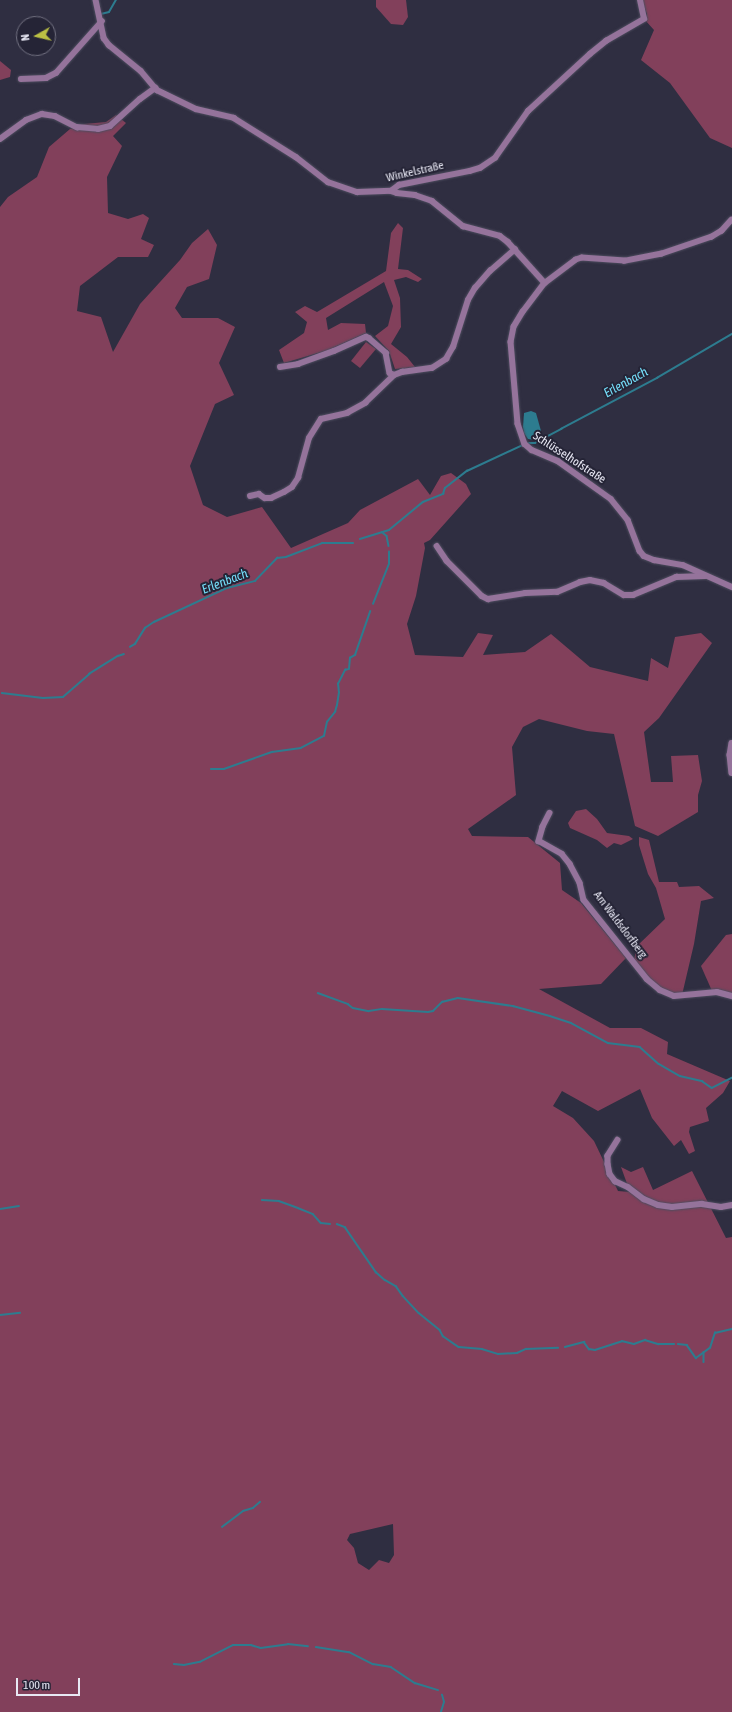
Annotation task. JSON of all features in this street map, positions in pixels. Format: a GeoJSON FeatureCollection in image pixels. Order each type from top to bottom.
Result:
{"type":"FeatureCollection","features":[{"type":"Feature","properties":{"kind":"street","name":"Winkelstraße"},"geometry":{"type":"LineString","coordinates":[[96,0],[102,21],[104,38],[109,45],[141,71],[155,88],[196,108],[234,118],[296,156],[316,173],[333,184],[357,192],[391,191],[399,185],[480,168],[495,158],[528,111],[602,44],[644,19],[640,0]]}},
{"type":"Feature","properties":{"kind":"street"},"geometry":{"type":"LineString","coordinates":[[21,80],[46,78],[56,73],[102,21]]}},
{"type":"Feature","properties":{"kind":"street"},"geometry":{"type":"LineString","coordinates":[[0,139],[26,120],[42,114],[55,116],[77,127],[98,129],[110,126],[155,88]]}},
{"type":"Feature","properties":{"kind":"street"},"geometry":{"type":"LineString","coordinates":[[391,191],[396,193],[415,194],[432,201],[463,226],[500,236],[515,249],[545,283],[576,260],[582,258],[625,261],[662,254],[712,237],[722,231],[732,220]]}},
{"type":"Feature","properties":{"kind":"street"},"geometry":{"type":"LineString","coordinates":[[250,496],[259,494],[265,498],[271,498],[292,487],[298,478],[310,438],[321,419],[347,413],[365,403],[394,375],[402,372],[432,368],[446,359],[453,347],[468,300],[475,288],[490,271],[515,249]]}},
{"type":"Feature","properties":{"kind":"street","name":"Schlüsselhofstraße"},"geometry":{"type":"LineString","coordinates":[[545,283],[523,312],[512,334],[518,424],[521,438],[529,448],[558,461],[611,499],[628,520],[637,545],[644,556],[654,560],[683,565],[732,587]]}},
{"type":"Feature","properties":{"kind":"street"},"geometry":{"type":"LineString","coordinates":[[280,367],[298,364],[334,352],[360,338],[366,337],[386,353],[390,373],[394,375]]}},
{"type":"Feature","properties":{"kind":"street"},"geometry":{"type":"LineString","coordinates":[[437,546],[447,561],[482,596],[488,599],[525,593],[556,592],[590,580],[604,583],[624,595],[633,595],[676,577],[705,576]]}},
{"type":"Feature","properties":{"kind":"street"},"geometry":{"type":"LineString","coordinates":[[732,743],[730,756],[732,773]]}},
{"type":"Feature","properties":{"kind":"street","name":"Am Waldsdorfberg"},"geometry":{"type":"LineString","coordinates":[[550,813],[543,827],[539,841],[562,854],[570,864],[580,882],[584,900],[647,979],[660,990],[674,996],[717,992],[732,996]]}},
{"type":"Feature","properties":{"kind":"street"},"geometry":{"type":"LineString","coordinates":[[618,1140],[608,1156],[610,1174],[615,1181],[628,1187],[644,1199],[658,1205],[672,1207],[702,1204],[722,1207],[732,1205]]}},
{"type":"Feature","properties":{"kind":"shaded area"},"geometry":{"type":"Polygon","coordinates":[[[376,0],[406,0],[408,17],[403,25],[391,24],[376,7],[376,0]]]}},
{"type":"Feature","properties":{"kind":"shaded area"},"geometry":{"type":"Polygon","coordinates":[[[642,0],[732,0],[732,148],[710,138],[670,83],[641,60],[654,30],[645,20],[647,14],[642,0]]]}},
{"type":"Feature","properties":{"kind":"shaded area"},"geometry":{"type":"Polygon","coordinates":[[[0,61],[11,70],[10,77],[0,80],[0,61]]]}},
{"type":"Feature","properties":{"kind":"shaded area"},"geometry":{"type":"Polygon","coordinates":[[[116,115],[126,123],[113,136],[122,146],[107,177],[108,213],[128,219],[143,214],[149,218],[141,239],[154,245],[148,257],[118,257],[80,286],[77,311],[101,317],[113,352],[140,304],[180,260],[192,243],[208,229],[217,245],[209,279],[187,287],[175,308],[182,318],[218,318],[235,327],[219,363],[234,395],[215,404],[190,466],[203,505],[227,517],[262,507],[291,548],[348,523],[360,510],[418,479],[430,495],[441,476],[451,473],[466,484],[471,494],[430,540],[424,543],[425,548],[416,596],[407,624],[415,655],[463,657],[478,633],[493,635],[483,655],[525,652],[551,634],[590,667],[648,681],[651,658],[668,668],[675,637],[701,633],[712,643],[659,718],[644,732],[651,782],[673,782],[671,756],[698,755],[702,781],[698,795],[698,812],[658,836],[635,826],[614,734],[587,731],[539,719],[523,727],[512,747],[516,795],[468,829],[472,836],[528,837],[560,863],[562,890],[581,903],[626,958],[601,984],[539,989],[610,1028],[641,1028],[668,1042],[667,1054],[730,1081],[723,1093],[706,1108],[709,1121],[690,1127],[689,1132],[695,1151],[689,1154],[681,1140],[674,1146],[652,1118],[640,1089],[598,1111],[562,1091],[553,1106],[573,1118],[594,1141],[618,1191],[630,1192],[621,1167],[631,1172],[643,1167],[653,1190],[692,1171],[726,1238],[732,1237],[732,1712],[0,1712],[0,207],[8,197],[37,177],[49,147],[70,129],[84,124],[106,122],[116,115]],[[393,1524],[350,1534],[347,1540],[354,1548],[358,1563],[369,1570],[379,1560],[389,1563],[394,1555],[393,1524]]]}},
{"type":"Feature","properties":{"kind":"shaded area"},"geometry":{"type":"Polygon","coordinates":[[[398,223],[403,228],[398,269],[408,270],[422,279],[418,282],[406,277],[394,280],[400,298],[401,327],[391,344],[407,357],[415,367],[395,369],[389,351],[375,336],[388,326],[393,306],[384,282],[326,318],[328,330],[341,323],[365,324],[366,333],[328,350],[284,363],[279,350],[304,333],[307,322],[295,312],[305,306],[317,312],[386,271],[391,233],[398,223]]]}},
{"type":"Feature","properties":{"kind":"shaded area"},"geometry":{"type":"Polygon","coordinates":[[[366,342],[376,349],[360,368],[351,361],[366,342]]]}},
{"type":"Feature","properties":{"kind":"shaded area"},"geometry":{"type":"Polygon","coordinates":[[[586,809],[597,819],[607,833],[629,836],[633,839],[621,845],[614,843],[607,848],[597,840],[570,828],[568,823],[576,811],[586,809]]]}},
{"type":"Feature","properties":{"kind":"shaded area"},"geometry":{"type":"Polygon","coordinates":[[[639,837],[649,840],[659,882],[677,882],[679,887],[699,886],[714,898],[701,901],[694,944],[682,995],[670,993],[659,987],[647,977],[634,960],[637,946],[665,919],[656,888],[648,874],[639,845],[639,837]]]}},
{"type":"Feature","properties":{"kind":"shaded area"},"geometry":{"type":"Polygon","coordinates":[[[732,934],[732,995],[712,991],[701,966],[726,935],[732,934]]]}},
{"type":"Feature","properties":{"kind":"water"},"geometry":{"type":"Polygon","coordinates":[[[531,411],[536,413],[541,431],[540,437],[535,440],[528,439],[524,433],[523,427],[524,413],[531,411]]]}},
{"type":"Feature","properties":{"kind":"waterway"},"geometry":{"type":"LineString","coordinates":[[101,14],[109,12],[116,0]]}},
{"type":"Feature","properties":{"kind":"waterway","name":"Erlenbach"},"geometry":{"type":"LineString","coordinates":[[528,443],[535,443],[657,378],[732,334]]}},
{"type":"Feature","properties":{"kind":"waterway","name":"Erlenbach"},"geometry":{"type":"LineString","coordinates":[[360,539],[389,530],[423,502],[443,494],[445,488],[467,471],[523,445]]}},
{"type":"Feature","properties":{"kind":"waterway"},"geometry":{"type":"LineString","coordinates":[[382,532],[387,536],[389,546]]}},
{"type":"Feature","properties":{"kind":"waterway","name":"Erlenbach"},"geometry":{"type":"LineString","coordinates":[[130,647],[135,644],[145,628],[154,622],[227,588],[255,581],[277,558],[286,557],[322,543],[353,543]]}},
{"type":"Feature","properties":{"kind":"waterway"},"geometry":{"type":"LineString","coordinates":[[373,604],[389,564],[389,552]]}},
{"type":"Feature","properties":{"kind":"waterway"},"geometry":{"type":"LineString","coordinates":[[211,769],[224,769],[272,752],[301,748],[324,736],[327,722],[335,712],[337,705],[339,693],[338,684],[345,670],[349,669],[350,658],[355,655],[370,612]]}},
{"type":"Feature","properties":{"kind":"waterway","name":"Erlenbach"},"geometry":{"type":"LineString","coordinates":[[2,693],[43,698],[63,697],[89,674],[118,656],[124,654]]}},
{"type":"Feature","properties":{"kind":"waterway"},"geometry":{"type":"LineString","coordinates":[[318,993],[348,1004],[353,1008],[369,1011],[382,1009],[428,1012],[433,1011],[442,1002],[458,998],[513,1006],[571,1023],[608,1043],[640,1047],[659,1064],[680,1076],[702,1081],[712,1088],[732,1078]]}},
{"type":"Feature","properties":{"kind":"waterway"},"geometry":{"type":"LineString","coordinates":[[262,1200],[279,1201],[313,1214],[321,1223],[330,1224]]}},
{"type":"Feature","properties":{"kind":"waterway"},"geometry":{"type":"LineString","coordinates":[[0,1209],[19,1206]]}},
{"type":"Feature","properties":{"kind":"waterway"},"geometry":{"type":"LineString","coordinates":[[337,1224],[345,1227],[376,1272],[385,1280],[396,1286],[419,1313],[440,1330],[443,1336],[459,1347],[482,1349],[498,1354],[517,1353],[526,1349],[558,1348]]}},
{"type":"Feature","properties":{"kind":"waterway"},"geometry":{"type":"LineString","coordinates":[[0,1315],[20,1313]]}},
{"type":"Feature","properties":{"kind":"waterway"},"geometry":{"type":"LineString","coordinates":[[678,1344],[687,1345],[696,1358],[710,1348],[715,1333],[732,1329]]}},
{"type":"Feature","properties":{"kind":"waterway"},"geometry":{"type":"LineString","coordinates":[[565,1347],[584,1342],[589,1349],[595,1350],[622,1341],[634,1344],[645,1340],[658,1344],[674,1344]]}},
{"type":"Feature","properties":{"kind":"waterway"},"geometry":{"type":"LineString","coordinates":[[704,1352],[704,1362]]}},
{"type":"Feature","properties":{"kind":"waterway"},"geometry":{"type":"LineString","coordinates":[[222,1527],[243,1511],[253,1508],[260,1502]]}},
{"type":"Feature","properties":{"kind":"waterway"},"geometry":{"type":"LineString","coordinates":[[174,1664],[184,1665],[200,1662],[233,1645],[251,1645],[261,1648],[288,1644],[308,1646]]}},
{"type":"Feature","properties":{"kind":"waterway"},"geometry":{"type":"LineString","coordinates":[[316,1647],[349,1652],[373,1664],[391,1667],[415,1683],[438,1690]]}},
{"type":"Feature","properties":{"kind":"waterway"},"geometry":{"type":"LineString","coordinates":[[441,1712],[444,1702],[442,1695]]}}]}
